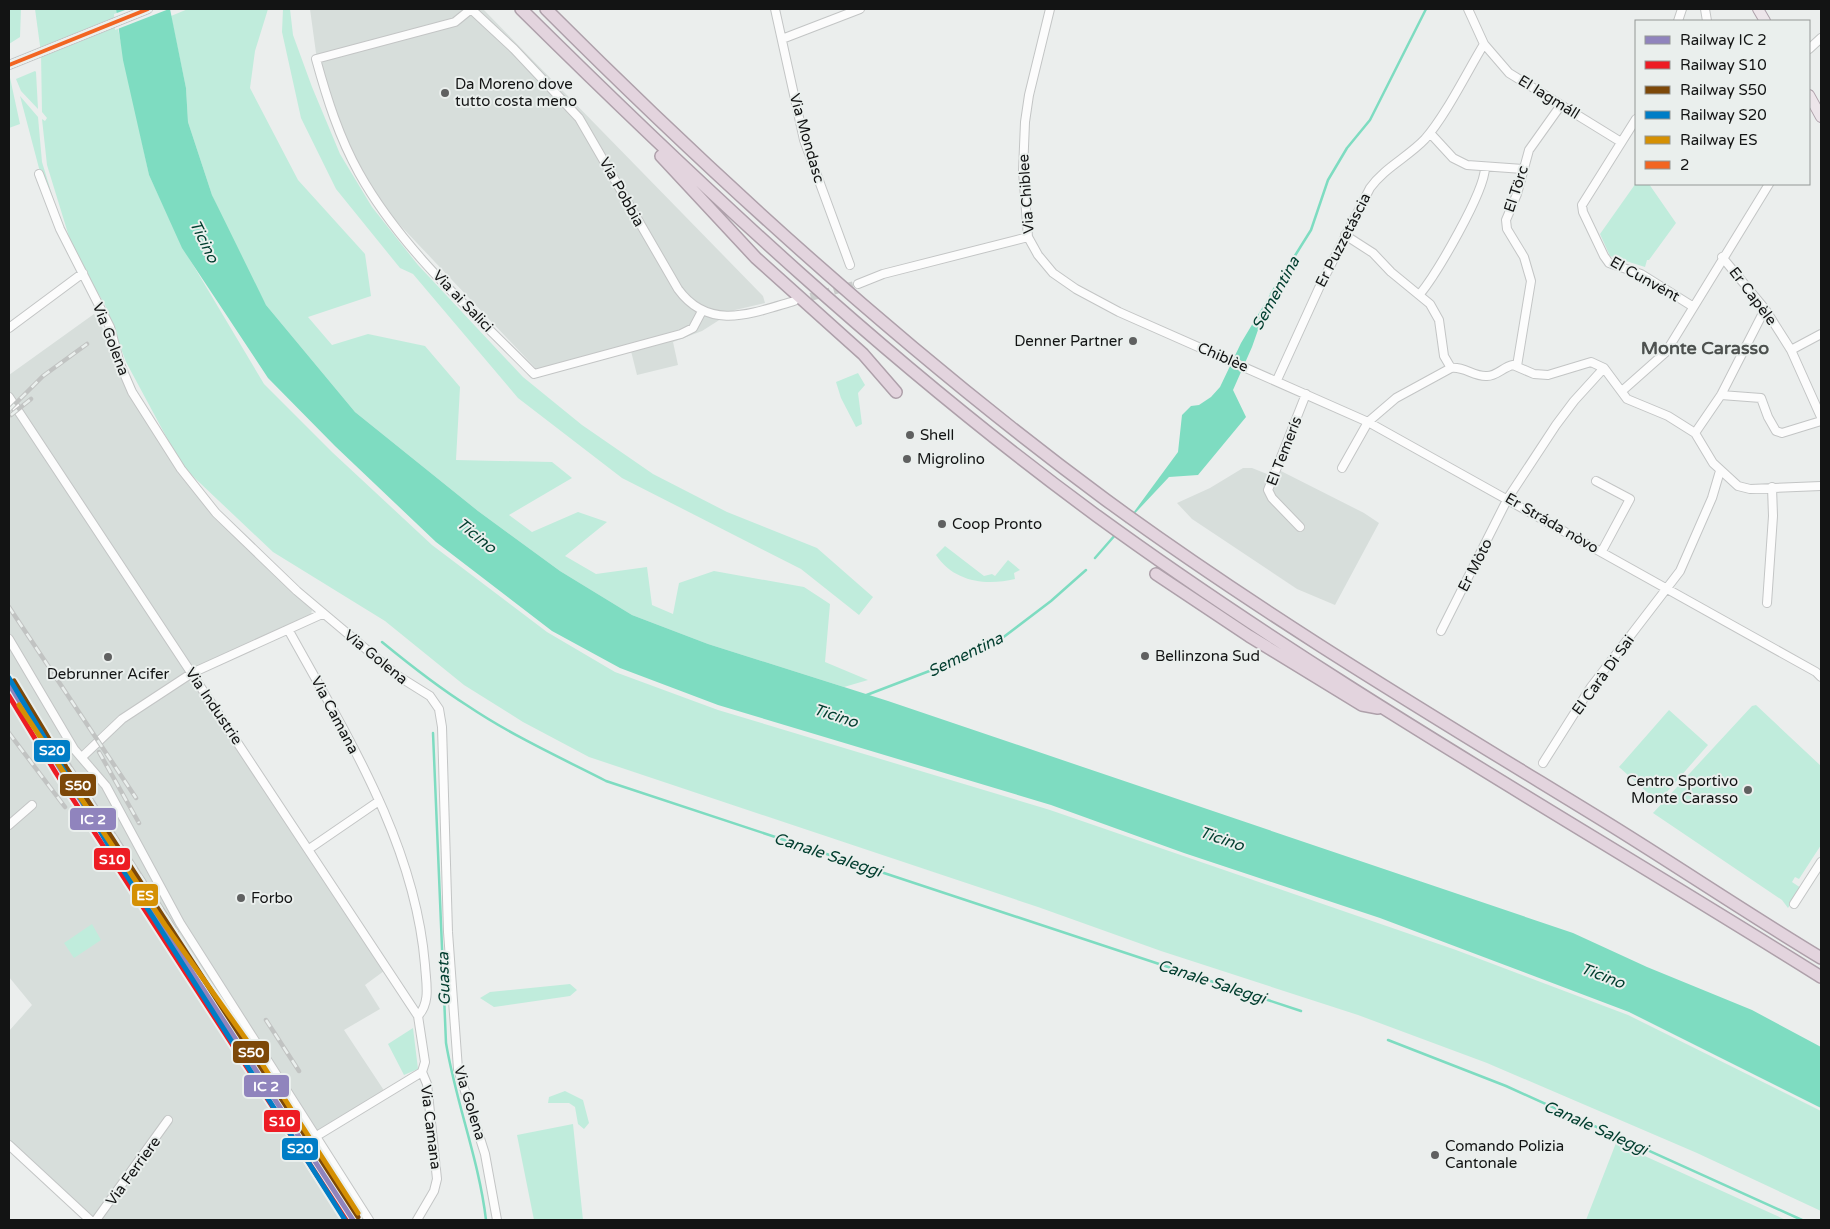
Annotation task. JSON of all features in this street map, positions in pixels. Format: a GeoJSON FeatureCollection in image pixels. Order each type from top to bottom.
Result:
{"type":"FeatureCollection","features":[{"type":"Feature","properties":{"kind":"highway"},"geometry":{"type":"LineString","coordinates":[[521,9],[730,212],[849,318],[947,400],[1094,513],[1272,637],[1387,710],[1820,976]]}},
{"type":"Feature","properties":{"kind":"highway"},"geometry":{"type":"LineString","coordinates":[[546,9],[718,175],[830,277],[951,379],[1105,499],[1336,657],[1607,823],[1821,958]]}},
{"type":"Feature","properties":{"kind":"highway"},"geometry":{"type":"LineString","coordinates":[[599,86],[756,258],[863,354],[896,392]]}},
{"type":"Feature","properties":{"kind":"highway"},"geometry":{"type":"LineString","coordinates":[[1156,574],[1249,636],[1362,705],[1387,710]]}},
{"type":"Feature","properties":{"kind":"highway"},"geometry":{"type":"LineString","coordinates":[[1791,940],[1821,954]]}},
{"type":"Feature","properties":{"kind":"main road"},"geometry":{"type":"LineString","coordinates":[[1758,9],[1764,20]]}},
{"type":"Feature","properties":{"kind":"main road"},"geometry":{"type":"LineString","coordinates":[[1810,97],[1821,117]]}},
{"type":"Feature","properties":{"kind":"street"},"geometry":{"type":"LineString","coordinates":[[9,65],[148,9]]}},
{"type":"Feature","properties":{"kind":"street","name":"Via ai Salici"},"geometry":{"type":"LineString","coordinates":[[471,9],[455,22],[316,59],[336,125],[359,173],[376,200],[408,242],[534,374],[681,334],[693,328],[702,311]]}},
{"type":"Feature","properties":{"kind":"street","name":"Via Pobbia"},"geometry":{"type":"LineString","coordinates":[[471,9],[528,63],[578,118],[678,289],[687,300],[702,311],[719,316],[738,316],[794,301]]}},
{"type":"Feature","properties":{"kind":"street","name":"Via Mondasc"},"geometry":{"type":"LineString","coordinates":[[775,9],[804,140],[850,264]]}},
{"type":"Feature","properties":{"kind":"street"},"geometry":{"type":"LineString","coordinates":[[782,39],[860,9]]}},
{"type":"Feature","properties":{"kind":"street","name":"Via Chiblee"},"geometry":{"type":"LineString","coordinates":[[1050,9],[1029,95],[1025,122],[1023,172],[1028,237],[1045,265],[1066,282],[1114,310],[1168,335]]}},
{"type":"Feature","properties":{"kind":"street","name":"El Iagmáll"},"geometry":{"type":"LineString","coordinates":[[1468,9],[1484,44],[1509,73],[1621,142]]}},
{"type":"Feature","properties":{"kind":"street"},"geometry":{"type":"LineString","coordinates":[[1810,47],[1821,38]]}},
{"type":"Feature","properties":{"kind":"street","name":"Er Puzzetáscia"},"geometry":{"type":"LineString","coordinates":[[1277,380],[1346,235],[1375,181],[1413,150],[1430,133],[1484,44]]}},
{"type":"Feature","properties":{"kind":"street","name":"El Törc"},"geometry":{"type":"LineString","coordinates":[[1517,366],[1532,281],[1526,260],[1506,223],[1509,210],[1517,194],[1529,150],[1561,105]]}},
{"type":"Feature","properties":{"kind":"street","name":"El Cunvént"},"geometry":{"type":"LineString","coordinates":[[1635,121],[1582,205],[1583,212],[1604,256],[1609,262],[1641,274],[1692,306]]}},
{"type":"Feature","properties":{"kind":"street"},"geometry":{"type":"LineString","coordinates":[[1430,133],[1458,161],[1485,168],[1523,169]]}},
{"type":"Feature","properties":{"kind":"street"},"geometry":{"type":"LineString","coordinates":[[1420,294],[1467,216],[1484,177],[1485,168]]}},
{"type":"Feature","properties":{"kind":"street","name":"Via Golena"},"geometry":{"type":"LineString","coordinates":[[39,174],[59,226],[110,327],[120,364],[132,392],[181,469],[228,525],[322,614],[406,682],[430,696],[435,702],[440,714],[448,932],[458,1070],[485,1154],[497,1220]]}},
{"type":"Feature","properties":{"kind":"street","name":"El Cunvént"},"geometry":{"type":"LineString","coordinates":[[1622,391],[1666,352],[1722,257],[1768,185]]}},
{"type":"Feature","properties":{"kind":"street"},"geometry":{"type":"LineString","coordinates":[[1346,235],[1373,253],[1391,272],[1430,304],[1439,320],[1444,356],[1451,368]]}},
{"type":"Feature","properties":{"kind":"street"},"geometry":{"type":"LineString","coordinates":[[858,284],[882,274],[1028,237]]}},
{"type":"Feature","properties":{"kind":"street","name":"Er Capèle"},"geometry":{"type":"LineString","coordinates":[[1722,257],[1765,309],[1791,350],[1818,399],[1821,419]]}},
{"type":"Feature","properties":{"kind":"street"},"geometry":{"type":"LineString","coordinates":[[9,328],[83,273]]}},
{"type":"Feature","properties":{"kind":"street"},"geometry":{"type":"LineString","coordinates":[[1695,434],[1721,395],[1765,309]]}},
{"type":"Feature","properties":{"kind":"street"},"geometry":{"type":"LineString","coordinates":[[1791,350],[1821,334]]}},
{"type":"Feature","properties":{"kind":"street","name":"Chiblèe"},"geometry":{"type":"LineString","coordinates":[[1168,335],[1277,380]]}},
{"type":"Feature","properties":{"kind":"street"},"geometry":{"type":"LineString","coordinates":[[1342,468],[1368,422],[1396,398],[1451,368],[1459,368],[1479,376],[1490,376],[1507,366],[1517,366],[1543,375],[1557,374],[1591,362],[1604,368],[1627,399],[1668,416],[1695,434],[1703,450],[1720,471],[1741,488],[1821,486]]}},
{"type":"Feature","properties":{"kind":"street","name":"Er Mòto"},"geometry":{"type":"LineString","coordinates":[[1442,631],[1508,498],[1556,425],[1574,401],[1604,368]]}},
{"type":"Feature","properties":{"kind":"street","name":"Er Stráda nòvo"},"geometry":{"type":"LineString","coordinates":[[1277,380],[1368,422],[1508,498],[1816,672],[1821,677]]}},
{"type":"Feature","properties":{"kind":"street","name":"El Temerís"},"geometry":{"type":"LineString","coordinates":[[1300,527],[1272,498],[1268,490],[1306,394]]}},
{"type":"Feature","properties":{"kind":"street"},"geometry":{"type":"LineString","coordinates":[[1721,395],[1761,398],[1768,418],[1776,431],[1782,433],[1821,419]]}},
{"type":"Feature","properties":{"kind":"street","name":"Via Industrie"},"geometry":{"type":"LineString","coordinates":[[9,397],[309,848],[418,1016]]}},
{"type":"Feature","properties":{"kind":"street","name":"El Carà Di Sai"},"geometry":{"type":"LineString","coordinates":[[1543,763],[1591,687],[1668,590],[1680,571],[1712,498],[1720,471]]}},
{"type":"Feature","properties":{"kind":"street"},"geometry":{"type":"LineString","coordinates":[[1596,480],[1630,499],[1602,551]]}},
{"type":"Feature","properties":{"kind":"street"},"geometry":{"type":"LineString","coordinates":[[1767,603],[1773,516],[1772,487]]}},
{"type":"Feature","properties":{"kind":"street"},"geometry":{"type":"LineString","coordinates":[[82,757],[122,719],[192,673],[289,631],[322,614]]}},
{"type":"Feature","properties":{"kind":"street","name":"Via Camana"},"geometry":{"type":"LineString","coordinates":[[289,631],[379,801],[396,844],[421,932],[427,998],[424,1009],[418,1016],[425,1062],[422,1072],[427,1084],[438,1171],[434,1191],[417,1220]]}},
{"type":"Feature","properties":{"kind":"street"},"geometry":{"type":"LineString","coordinates":[[9,640],[74,749],[106,786],[180,924],[259,1044],[315,1138],[369,1220]]}},
{"type":"Feature","properties":{"kind":"street"},"geometry":{"type":"LineString","coordinates":[[309,848],[379,801]]}},
{"type":"Feature","properties":{"kind":"street"},"geometry":{"type":"LineString","coordinates":[[9,825],[32,805]]}},
{"type":"Feature","properties":{"kind":"street"},"geometry":{"type":"LineString","coordinates":[[1794,904],[1821,862]]}},
{"type":"Feature","properties":{"kind":"street"},"geometry":{"type":"LineString","coordinates":[[315,1138],[422,1072]]}},
{"type":"Feature","properties":{"kind":"street","name":"Via Ferriere"},"geometry":{"type":"LineString","coordinates":[[96,1220],[168,1120]]}},
{"type":"Feature","properties":{"kind":"street"},"geometry":{"type":"LineString","coordinates":[[9,1145],[90,1220]]}},
{"type":"Feature","properties":{"kind":"shaded area"},"geometry":{"type":"Polygon","coordinates":[[[9,9],[21,9],[20,37],[9,44],[9,9]]]}},
{"type":"Feature","properties":{"kind":"shaded area"},"geometry":{"type":"Polygon","coordinates":[[[35,9],[116,9],[117,24],[149,175],[183,248],[264,384],[332,452],[432,545],[547,632],[615,672],[718,710],[1050,810],[1456,950],[1628,1015],[1821,1111],[1821,1211],[1697,1153],[1487,1063],[1358,1015],[1161,951],[1038,907],[589,757],[523,722],[464,685],[385,621],[273,552],[182,466],[126,362],[105,305],[74,253],[47,165],[42,119],[45,121],[47,118],[42,112],[41,53],[35,9]]]}},
{"type":"Feature","properties":{"kind":"shaded area"},"geometry":{"type":"Polygon","coordinates":[[[188,9],[268,9],[255,51],[250,88],[298,180],[365,254],[371,296],[308,317],[332,345],[368,334],[425,346],[460,387],[456,460],[552,462],[572,478],[509,515],[532,532],[578,512],[607,522],[565,556],[596,574],[647,567],[652,605],[673,614],[679,583],[714,571],[804,587],[830,604],[825,662],[868,680],[844,687],[708,644],[632,615],[560,571],[478,511],[355,412],[266,305],[235,247],[212,195],[188,122],[186,88],[171,16],[188,9]]]}},
{"type":"Feature","properties":{"kind":"shaded area"},"geometry":{"type":"Polygon","coordinates":[[[283,9],[290,9],[293,35],[340,154],[372,207],[418,265],[523,377],[582,425],[653,474],[727,512],[817,548],[873,597],[859,615],[801,569],[622,478],[518,398],[413,274],[400,268],[336,189],[301,118],[282,32],[283,9]]]}},
{"type":"Feature","properties":{"kind":"shaded area"},"geometry":{"type":"Polygon","coordinates":[[[310,9],[483,9],[763,296],[765,303],[735,310],[702,331],[673,342],[678,365],[637,375],[631,351],[542,375],[380,204],[342,131],[316,53],[310,9]]]}},
{"type":"Feature","properties":{"kind":"shaded area"},"geometry":{"type":"Polygon","coordinates":[[[35,71],[38,109],[21,91],[16,79],[35,71]]]}},
{"type":"Feature","properties":{"kind":"shaded area"},"geometry":{"type":"Polygon","coordinates":[[[9,73],[20,124],[9,128],[9,73]]]}},
{"type":"Feature","properties":{"kind":"shaded area"},"geometry":{"type":"Polygon","coordinates":[[[20,96],[38,117],[42,162],[60,221],[40,172],[20,96]]]}},
{"type":"Feature","properties":{"kind":"shaded area"},"geometry":{"type":"Polygon","coordinates":[[[1635,184],[1650,185],[1676,223],[1649,260],[1647,260],[1645,267],[1610,256],[1600,234],[1635,184]]]}},
{"type":"Feature","properties":{"kind":"shaded area"},"geometry":{"type":"Polygon","coordinates":[[[94,314],[103,329],[108,326],[124,378],[149,427],[179,469],[312,610],[310,618],[192,673],[388,968],[365,985],[380,1009],[344,1030],[387,1095],[315,1137],[367,1220],[90,1220],[9,1145],[9,1031],[32,1005],[9,977],[9,375],[94,314]]]}},
{"type":"Feature","properties":{"kind":"shaded area"},"geometry":{"type":"Polygon","coordinates":[[[858,373],[865,385],[858,393],[862,424],[856,427],[841,398],[836,382],[858,373]]]}},
{"type":"Feature","properties":{"kind":"shaded area"},"geometry":{"type":"Polygon","coordinates":[[[1243,468],[1252,468],[1272,476],[1275,468],[1364,513],[1379,523],[1335,605],[1297,589],[1192,519],[1177,503],[1210,488],[1243,468]]]}},
{"type":"Feature","properties":{"kind":"shaded area"},"geometry":{"type":"Polygon","coordinates":[[[945,546],[984,576],[992,574],[995,576],[1008,560],[1020,570],[1014,573],[1015,579],[993,582],[971,580],[952,571],[936,555],[945,546]]]}},
{"type":"Feature","properties":{"kind":"shaded area","name":"Centro Sportivo Monte Carasso"},"geometry":{"type":"Polygon","coordinates":[[[1756,705],[1821,766],[1821,845],[1799,879],[1795,877],[1792,882],[1801,888],[1788,908],[1782,900],[1653,813],[1752,706],[1756,705]]]}},
{"type":"Feature","properties":{"kind":"shaded area"},"geometry":{"type":"Polygon","coordinates":[[[1669,710],[1708,745],[1658,802],[1619,767],[1669,710]]]}},
{"type":"Feature","properties":{"kind":"shaded area"},"geometry":{"type":"Polygon","coordinates":[[[92,924],[101,940],[74,958],[64,943],[92,924]]]}},
{"type":"Feature","properties":{"kind":"shaded area"},"geometry":{"type":"Polygon","coordinates":[[[570,984],[577,990],[570,996],[494,1007],[480,998],[490,992],[570,984]]]}},
{"type":"Feature","properties":{"kind":"shaded area"},"geometry":{"type":"Polygon","coordinates":[[[413,1028],[418,1069],[404,1075],[388,1044],[413,1028]]]}},
{"type":"Feature","properties":{"kind":"shaded area"},"geometry":{"type":"Polygon","coordinates":[[[565,1091],[583,1100],[589,1123],[584,1129],[578,1124],[575,1107],[569,1103],[548,1103],[549,1097],[565,1091]]]}},
{"type":"Feature","properties":{"kind":"shaded area"},"geometry":{"type":"Polygon","coordinates":[[[573,1124],[583,1220],[534,1220],[517,1135],[573,1124]]]}},
{"type":"Feature","properties":{"kind":"shaded area"},"geometry":{"type":"Polygon","coordinates":[[[1616,1143],[1786,1220],[1586,1220],[1616,1143]]]}},
{"type":"Feature","properties":{"kind":"water","name":"Ticino"},"geometry":{"type":"Polygon","coordinates":[[[116,9],[170,9],[186,88],[188,122],[212,195],[266,305],[355,412],[478,511],[560,571],[632,615],[708,644],[888,701],[1573,933],[1647,967],[1752,1010],[1821,1047],[1821,1108],[1629,1012],[1380,918],[1184,853],[1051,805],[718,705],[620,668],[552,631],[436,542],[335,446],[268,378],[182,248],[149,175],[123,60],[116,9]]]}},
{"type":"Feature","properties":{"kind":"water"},"geometry":{"type":"Polygon","coordinates":[[[1271,293],[1252,347],[1233,390],[1246,417],[1198,475],[1169,477],[1125,524],[1178,452],[1182,415],[1191,406],[1199,405],[1211,397],[1220,387],[1241,343],[1271,293]]]}},
{"type":"Feature","properties":{"kind":"pier"},"geometry":{"type":"Polygon","coordinates":[[[128,9],[169,9],[115,30],[114,14],[128,9]]]}},
{"type":"Feature","properties":{"kind":"waterway","name":"Sementina"},"geometry":{"type":"LineString","coordinates":[[1271,294],[1311,230],[1328,180],[1347,148],[1370,120],[1426,9]]}},
{"type":"Feature","properties":{"kind":"waterway","name":"Sementina"},"geometry":{"type":"LineString","coordinates":[[1095,558],[1116,534]]}},
{"type":"Feature","properties":{"kind":"waterway","name":"Sementina"},"geometry":{"type":"LineString","coordinates":[[864,696],[966,657],[1001,639],[1051,601],[1086,570]]}},
{"type":"Feature","properties":{"kind":"waterway","name":"Canale Saleggi"},"geometry":{"type":"LineString","coordinates":[[382,642],[435,683],[484,717],[606,781],[1301,1011]]}},
{"type":"Feature","properties":{"kind":"waterway","name":"Guasta"},"geometry":{"type":"LineString","coordinates":[[433,733],[446,1043],[455,1088],[478,1175],[486,1220]]}},
{"type":"Feature","properties":{"kind":"waterway","name":"Canale Saleggi"},"geometry":{"type":"LineString","coordinates":[[1388,1040],[1506,1086],[1802,1220]]}},
{"type":"Feature","properties":{"kind":"tunnel"},"geometry":{"type":"LineString","coordinates":[[799,300],[858,284]]}},
{"type":"Feature","properties":{"kind":"railway"},"geometry":{"type":"LineString","coordinates":[[9,410],[43,376],[87,344]]}},
{"type":"Feature","properties":{"kind":"railway"},"geometry":{"type":"LineString","coordinates":[[11,415],[31,399]]}},
{"type":"Feature","properties":{"kind":"railway"},"geometry":{"type":"LineString","coordinates":[[9,607],[136,798]]}},
{"type":"Feature","properties":{"kind":"railway"},"geometry":{"type":"LineString","coordinates":[[9,733],[65,807]]}},
{"type":"Feature","properties":{"kind":"railway"},"geometry":{"type":"LineString","coordinates":[[99,752],[139,823]]}},
{"type":"Feature","properties":{"kind":"railway"},"geometry":{"type":"LineString","coordinates":[[62,754],[177,932]]}},
{"type":"Feature","properties":{"kind":"railway"},"geometry":{"type":"LineString","coordinates":[[266,1020],[299,1071]]}},
{"type":"Feature","properties":{"kind":"transit line","name":"2"},"geometry":{"type":"LineString","coordinates":[[9,65],[148,9]]}},
{"type":"Feature","properties":{"kind":"transit line"},"geometry":{"type":"LineString","coordinates":[[9,684],[61,770],[353,1220]]}},
{"type":"Feature","properties":{"kind":"rail line","name":"S20"},"geometry":{"type":"LineString","coordinates":[[9,678],[125,873],[345,1220]]}},
{"type":"Feature","properties":{"kind":"rail line","name":"S50"},"geometry":{"type":"LineString","coordinates":[[14,681],[66,767],[358,1217]]}},
{"type":"Feature","properties":{"kind":"rail line","name":"S10"},"geometry":{"type":"LineString","coordinates":[[9,696],[56,773],[346,1220]]}},
{"type":"Feature","properties":{"kind":"rail line","name":"ES"},"geometry":{"type":"LineString","coordinates":[[19,705],[165,925],[248,1042],[358,1213]]}},
{"type":"Feature","properties":{"kind":"place","name":"Da Moreno dove tutto costa meno"},"geometry":{"type":"Point","coordinates":[445,93]}},
{"type":"Feature","properties":{"kind":"place","name":"Denner Partner"},"geometry":{"type":"Point","coordinates":[1133,341]}},
{"type":"Feature","properties":{"kind":"place","name":"Shell"},"geometry":{"type":"Point","coordinates":[910,435]}},
{"type":"Feature","properties":{"kind":"place","name":"Migrolino"},"geometry":{"type":"Point","coordinates":[907,459]}},
{"type":"Feature","properties":{"kind":"place","name":"Coop Pronto"},"geometry":{"type":"Point","coordinates":[942,524]}},
{"type":"Feature","properties":{"kind":"place","name":"Bellinzona Sud"},"geometry":{"type":"Point","coordinates":[1145,656]}},
{"type":"Feature","properties":{"kind":"place","name":"Debrunner Acifer"},"geometry":{"type":"Point","coordinates":[108,657]}},
{"type":"Feature","properties":{"kind":"place","name":"Centro Sportivo Monte Carasso"},"geometry":{"type":"Point","coordinates":[1748,790]}},
{"type":"Feature","properties":{"kind":"place","name":"Forbo"},"geometry":{"type":"Point","coordinates":[241,898]}},
{"type":"Feature","properties":{"kind":"place","name":"Comando Polizia Cantonale"},"geometry":{"type":"Point","coordinates":[1435,1155]}},
{"type":"Feature","properties":{"kind":"district","name":"Monte Carasso"},"geometry":{"type":"Point","coordinates":[1705,348]}}]}
